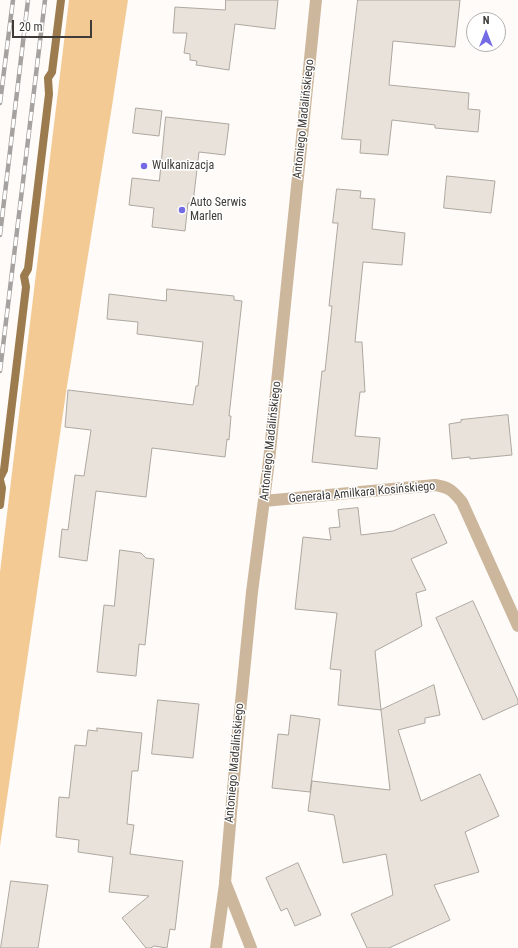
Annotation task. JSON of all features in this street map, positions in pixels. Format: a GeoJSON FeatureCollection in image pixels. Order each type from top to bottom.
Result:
{"type":"FeatureCollection","features":[{"type":"Feature","properties":{"kind":"street","name":"Antoniego Madalińskiego"},"geometry":{"type":"LineString","coordinates":[[216,948],[225,882],[252,592],[264,501],[294,228],[316,0]]}},
{"type":"Feature","properties":{"kind":"street","name":"Generała Amilkara Kosińskiego"},"geometry":{"type":"LineString","coordinates":[[264,501],[435,485],[446,487],[456,494],[462,502],[518,626]]}},
{"type":"Feature","properties":{"kind":"street","name":"Antoniego Madalińskiego"},"geometry":{"type":"LineString","coordinates":[[225,882],[251,948]]}},
{"type":"Feature","properties":{"kind":"shaded area"},"geometry":{"type":"Polygon","coordinates":[[[69,0],[128,0],[67,386],[0,846],[0,572],[69,0]]]}},
{"type":"Feature","properties":{"kind":"building"},"geometry":{"type":"Polygon","coordinates":[[[226,0],[278,0],[275,29],[235,24],[229,70],[196,65],[197,61],[190,60],[190,54],[184,53],[187,33],[173,33],[175,7],[225,10],[226,0]]]}},
{"type":"Feature","properties":{"kind":"building"},"geometry":{"type":"Polygon","coordinates":[[[358,0],[460,0],[455,47],[393,41],[389,85],[469,93],[468,109],[480,110],[478,132],[435,128],[435,125],[392,120],[388,155],[360,153],[361,140],[342,139],[358,0]]]}},
{"type":"Feature","properties":{"kind":"building"},"geometry":{"type":"Polygon","coordinates":[[[136,108],[162,111],[159,136],[133,133],[136,108]]]}},
{"type":"Feature","properties":{"kind":"building"},"geometry":{"type":"Polygon","coordinates":[[[166,117],[229,124],[225,155],[199,152],[193,203],[188,203],[185,231],[152,227],[154,208],[129,205],[132,178],[159,181],[166,117]]]}},
{"type":"Feature","properties":{"kind":"building"},"geometry":{"type":"Polygon","coordinates":[[[447,176],[495,181],[491,213],[444,208],[447,176]]]}},
{"type":"Feature","properties":{"kind":"building"},"geometry":{"type":"Polygon","coordinates":[[[337,189],[361,191],[360,198],[375,199],[372,229],[405,233],[402,265],[363,262],[355,342],[362,342],[365,392],[360,392],[355,436],[380,438],[377,469],[312,462],[322,371],[325,371],[332,306],[329,306],[338,223],[333,223],[337,189]]]}},
{"type":"Feature","properties":{"kind":"building"},"geometry":{"type":"Polygon","coordinates":[[[167,289],[234,296],[234,300],[242,301],[229,416],[231,416],[229,440],[227,439],[225,457],[152,448],[146,497],[96,491],[87,561],[59,557],[62,529],[68,530],[75,475],[84,476],[91,430],[65,427],[68,390],[193,405],[196,386],[198,386],[203,342],[137,334],[138,322],[107,319],[109,294],[166,301],[167,289]]]}},
{"type":"Feature","properties":{"kind":"building"},"geometry":{"type":"Polygon","coordinates":[[[508,415],[512,455],[452,459],[449,424],[461,422],[461,420],[508,415]]]}},
{"type":"Feature","properties":{"kind":"building"},"geometry":{"type":"Polygon","coordinates":[[[358,508],[361,535],[393,531],[434,514],[447,543],[411,559],[426,590],[416,593],[422,626],[375,651],[381,710],[338,705],[341,670],[330,669],[337,613],[295,609],[303,537],[331,540],[329,528],[340,527],[338,510],[358,508]]]}},
{"type":"Feature","properties":{"kind":"building"},"geometry":{"type":"Polygon","coordinates":[[[120,550],[141,553],[146,558],[154,559],[145,645],[139,644],[136,676],[97,672],[104,605],[114,606],[120,550]]]}},
{"type":"Feature","properties":{"kind":"building"},"geometry":{"type":"Polygon","coordinates":[[[473,601],[518,700],[518,704],[483,720],[436,618],[473,601]]]}},
{"type":"Feature","properties":{"kind":"building"},"geometry":{"type":"Polygon","coordinates":[[[434,685],[440,715],[425,718],[425,723],[398,730],[421,801],[480,774],[499,816],[465,832],[479,872],[434,885],[450,920],[389,948],[367,948],[351,914],[393,895],[386,854],[343,863],[334,815],[308,811],[312,781],[390,790],[381,710],[434,685]]]}},
{"type":"Feature","properties":{"kind":"building"},"geometry":{"type":"Polygon","coordinates":[[[158,700],[199,704],[193,758],[152,754],[158,700]]]}},
{"type":"Feature","properties":{"kind":"building"},"geometry":{"type":"Polygon","coordinates":[[[291,715],[320,719],[310,792],[272,788],[278,734],[288,735],[291,715]]]}},
{"type":"Feature","properties":{"kind":"building"},"geometry":{"type":"Polygon","coordinates":[[[97,728],[142,733],[138,771],[132,771],[127,824],[134,825],[130,854],[183,861],[175,930],[170,929],[167,948],[154,946],[151,948],[146,948],[122,918],[149,896],[109,892],[113,857],[78,852],[79,840],[56,837],[59,797],[69,798],[75,745],[86,746],[88,730],[97,731],[97,728]]]}},
{"type":"Feature","properties":{"kind":"building"},"geometry":{"type":"Polygon","coordinates":[[[298,863],[321,915],[295,926],[287,908],[281,911],[266,878],[298,863]]]}},
{"type":"Feature","properties":{"kind":"building"},"geometry":{"type":"Polygon","coordinates":[[[11,881],[48,885],[38,948],[1,948],[11,881]]]}},
{"type":"Feature","properties":{"kind":"waterway"},"geometry":{"type":"LineString","coordinates":[[0,478],[4,470],[26,287],[24,276],[28,269],[49,94],[48,78],[52,72],[61,0]]}},
{"type":"Feature","properties":{"kind":"waterway"},"geometry":{"type":"LineString","coordinates":[[0,480],[2,488],[0,505]]}},
{"type":"Feature","properties":{"kind":"railway"},"geometry":{"type":"LineString","coordinates":[[0,103],[13,0]]}},
{"type":"Feature","properties":{"kind":"railway"},"geometry":{"type":"LineString","coordinates":[[0,235],[28,0]]}},
{"type":"Feature","properties":{"kind":"railway"},"geometry":{"type":"LineString","coordinates":[[0,371],[45,0]]}},
{"type":"Feature","properties":{"kind":"place","name":"Wulkanizacja"},"geometry":{"type":"Point","coordinates":[144,166]}},
{"type":"Feature","properties":{"kind":"place","name":"Auto Serwis Marlen"},"geometry":{"type":"Point","coordinates":[182,210]}}]}
